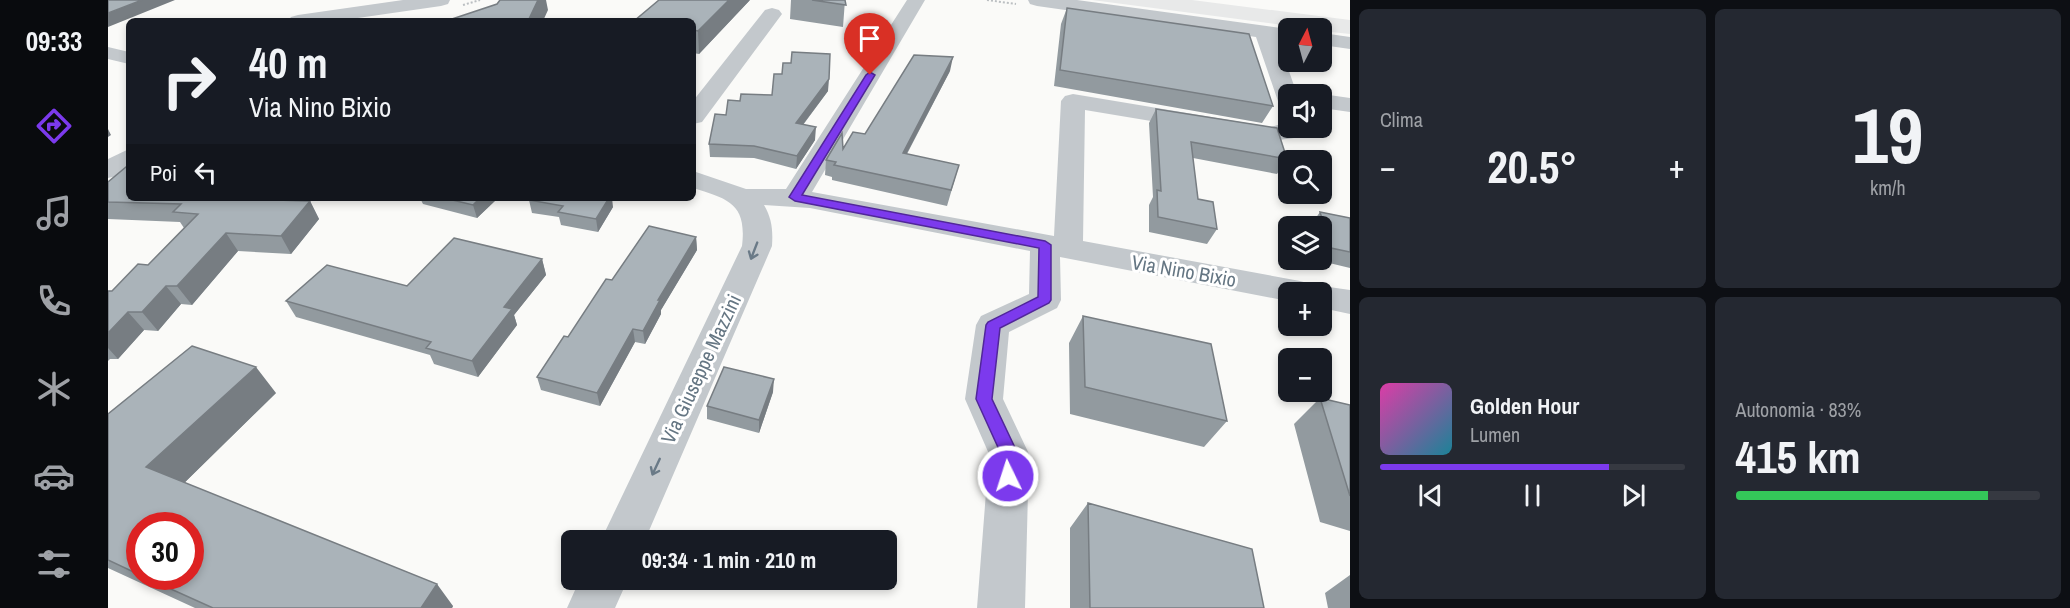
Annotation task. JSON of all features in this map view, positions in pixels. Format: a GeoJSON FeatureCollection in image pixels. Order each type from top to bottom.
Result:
{"type":"FeatureCollection","features":[{"type":"Feature","properties":{"kind":"street"},"geometry":{"type":"LineString","coordinates":[[329,18],[441,0]]}},
{"type":"Feature","properties":{"kind":"street"},"geometry":{"type":"LineString","coordinates":[[385,18],[450,0]]}},
{"type":"Feature","properties":{"kind":"street"},"geometry":{"type":"LineString","coordinates":[[696,180],[750,205],[795,197],[916,0]]}},
{"type":"Feature","properties":{"kind":"street"},"geometry":{"type":"LineString","coordinates":[[1037,0],[1278,34]]}},
{"type":"Feature","properties":{"kind":"street"},"geometry":{"type":"LineString","coordinates":[[696,113],[772,14]]}},
{"type":"Feature","properties":{"kind":"street"},"geometry":{"type":"LineString","coordinates":[[1265,32],[1283,84]]}},
{"type":"Feature","properties":{"kind":"street"},"geometry":{"type":"LineString","coordinates":[[1332,40],[1350,43]]}},
{"type":"Feature","properties":{"kind":"street"},"geometry":{"type":"LineString","coordinates":[[108,48],[126,49]]}},
{"type":"Feature","properties":{"kind":"street"},"geometry":{"type":"LineString","coordinates":[[108,53],[126,56]]}},
{"type":"Feature","properties":{"kind":"street"},"geometry":{"type":"LineString","coordinates":[[1000,608],[1009,454],[984,399],[993,325],[1045,300],[1056,247],[1073,101],[1278,134]]}},
{"type":"Feature","properties":{"kind":"street"},"geometry":{"type":"LineString","coordinates":[[1332,102],[1350,105]]}},
{"type":"Feature","properties":{"kind":"street"},"geometry":{"type":"LineString","coordinates":[[108,170],[126,160]]}},
{"type":"Feature","properties":{"kind":"street","name":"Via Nino Bixio"},"geometry":{"type":"LineString","coordinates":[[795,197],[1278,288]]}},
{"type":"Feature","properties":{"kind":"street","name":"Via Giuseppe Mazzini"},"geometry":{"type":"LineString","coordinates":[[627,530],[757,246],[760,229],[750,205]]}},
{"type":"Feature","properties":{"kind":"street"},"geometry":{"type":"LineString","coordinates":[[1332,299],[1350,302]]}},
{"type":"Feature","properties":{"kind":"street"},"geometry":{"type":"LineString","coordinates":[[591,608],[600,590]]}},
{"type":"Feature","properties":{"kind":"shaded area"},"geometry":{"type":"Polygon","coordinates":[[[1092,0],[1192,0],[1350,20],[1350,34],[1332,32],[1332,18],[1278,18],[1278,24],[1092,0]]]}},
{"type":"Feature","properties":{"kind":"building"},"geometry":{"type":"Polygon","coordinates":[[[108,0],[142,0],[108,13],[108,0]]]}},
{"type":"Feature","properties":{"kind":"building"},"geometry":{"type":"Polygon","coordinates":[[[500,0],[538,0],[529,18],[455,18],[497,4],[500,0]]]}},
{"type":"Feature","properties":{"kind":"building"},"geometry":{"type":"Polygon","coordinates":[[[659,0],[729,0],[698,31],[696,31],[696,18],[638,18],[659,0]]]}},
{"type":"Feature","properties":{"kind":"building"},"geometry":{"type":"Polygon","coordinates":[[[812,0],[845,0],[846,5],[812,0]]]}},
{"type":"Feature","properties":{"kind":"building"},"geometry":{"type":"Polygon","coordinates":[[[1067,8],[1249,34],[1273,106],[1060,70],[1067,8]]]}},
{"type":"Feature","properties":{"kind":"building"},"geometry":{"type":"Polygon","coordinates":[[[792,52],[830,54],[829,79],[796,123],[816,127],[797,156],[754,146],[709,144],[715,114],[726,115],[728,100],[740,101],[741,94],[772,95],[774,74],[782,74],[783,63],[791,63],[792,52]]]}},
{"type":"Feature","properties":{"kind":"building"},"geometry":{"type":"Polygon","coordinates":[[[914,55],[953,57],[903,153],[959,165],[951,190],[834,165],[836,162],[826,160],[842,133],[843,149],[853,132],[865,134],[914,55]]]}},
{"type":"Feature","properties":{"kind":"building"},"geometry":{"type":"Polygon","coordinates":[[[1156,109],[1277,128],[1278,138],[1280,138],[1284,150],[1278,150],[1278,157],[1191,142],[1198,199],[1213,202],[1217,229],[1158,217],[1157,190],[1161,191],[1156,109]]]}},
{"type":"Feature","properties":{"kind":"building"},"geometry":{"type":"Polygon","coordinates":[[[126,167],[126,201],[310,201],[281,236],[226,233],[177,286],[166,286],[142,312],[128,312],[108,333],[108,291],[112,291],[138,264],[148,265],[198,214],[173,212],[181,204],[108,202],[108,182],[126,167]]]}},
{"type":"Feature","properties":{"kind":"building"},"geometry":{"type":"Polygon","coordinates":[[[456,201],[477,201],[473,205],[456,201]]]}},
{"type":"Feature","properties":{"kind":"building"},"geometry":{"type":"Polygon","coordinates":[[[535,201],[607,201],[596,219],[558,212],[563,206],[535,201]]]}},
{"type":"Feature","properties":{"kind":"building"},"geometry":{"type":"Polygon","coordinates":[[[1320,212],[1350,218],[1350,252],[1332,248],[1332,216],[1321,216],[1320,212]]]}},
{"type":"Feature","properties":{"kind":"building"},"geometry":{"type":"Polygon","coordinates":[[[649,226],[696,237],[658,300],[660,300],[643,331],[633,329],[597,393],[537,377],[564,336],[568,337],[606,279],[612,280],[649,226]]]}},
{"type":"Feature","properties":{"kind":"building"},"geometry":{"type":"Polygon","coordinates":[[[454,238],[542,259],[504,307],[512,309],[472,361],[426,348],[431,342],[286,301],[327,265],[407,286],[454,238]]]}},
{"type":"Feature","properties":{"kind":"building"},"geometry":{"type":"Polygon","coordinates":[[[1083,316],[1211,344],[1227,421],[1085,387],[1083,316]]]}},
{"type":"Feature","properties":{"kind":"building"},"geometry":{"type":"Polygon","coordinates":[[[192,346],[256,367],[146,467],[437,584],[421,608],[213,608],[173,590],[204,590],[204,512],[126,512],[126,568],[108,560],[108,414],[192,346]]]}},
{"type":"Feature","properties":{"kind":"building"},"geometry":{"type":"Polygon","coordinates":[[[724,367],[774,379],[759,420],[707,406],[724,367]]]}},
{"type":"Feature","properties":{"kind":"building"},"geometry":{"type":"Polygon","coordinates":[[[1332,401],[1350,405],[1350,496],[1321,402],[1332,401]]]}},
{"type":"Feature","properties":{"kind":"building"},"geometry":{"type":"Polygon","coordinates":[[[1088,503],[1252,549],[1264,608],[1090,608],[1088,503]]]}},
{"type":"Feature","properties":{"kind":"route"},"geometry":{"type":"LineString","coordinates":[[870,75],[795,197],[1045,245],[1045,300],[993,325],[984,399],[1009,454],[1008,476]]}}]}
